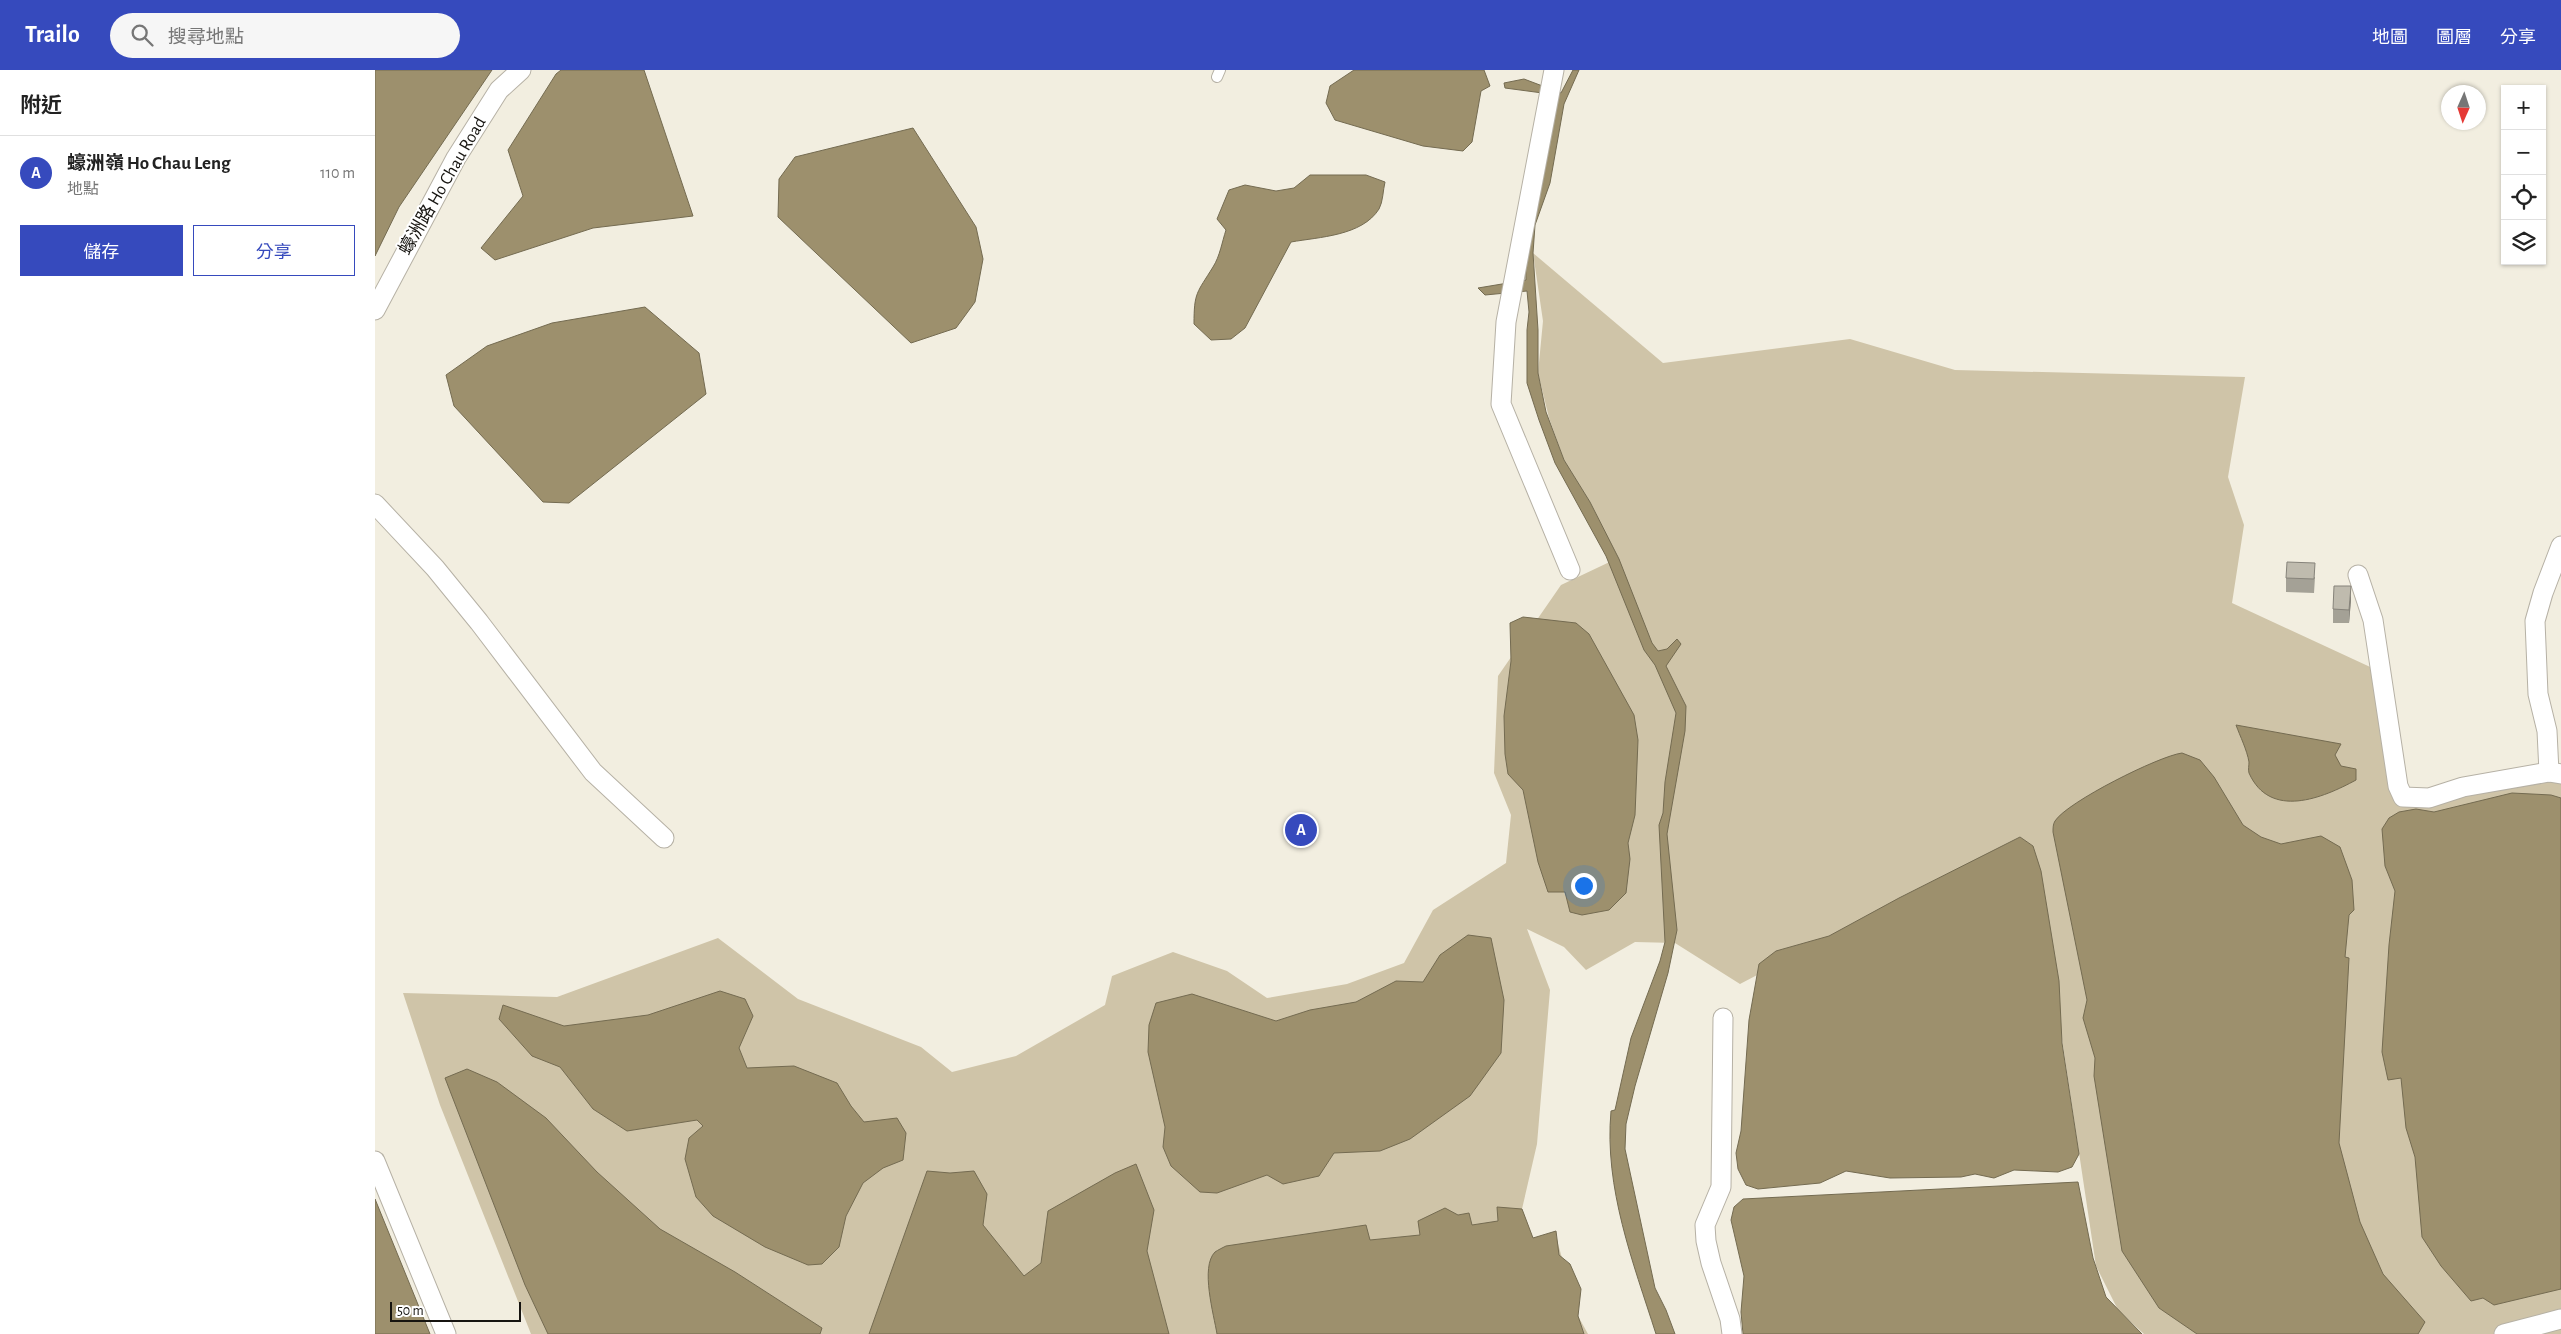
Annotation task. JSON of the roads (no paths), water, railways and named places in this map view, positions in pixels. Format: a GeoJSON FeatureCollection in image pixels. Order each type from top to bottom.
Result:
{"type":"FeatureCollection","features":[{"type":"Feature","properties":{"kind":"street","name":"蠔洲路 Ho Chau Road"},"geometry":{"type":"LineString","coordinates":[[375,310],[455,158],[499,90],[521,70]]}},
{"type":"Feature","properties":{"kind":"street"},"geometry":{"type":"LineString","coordinates":[[1554,70],[1506,322],[1501,404],[1569,570]]}},
{"type":"Feature","properties":{"kind":"street"},"geometry":{"type":"LineString","coordinates":[[375,504],[435,568],[479,622],[593,772],[664,838]]}},
{"type":"Feature","properties":{"kind":"street"},"geometry":{"type":"LineString","coordinates":[[2358,575],[2373,620],[2398,786],[2403,797],[2429,798],[2463,787],[2555,773],[2538,694],[2535,622],[2543,593],[2561,546]]}},
{"type":"Feature","properties":{"kind":"street"},"geometry":{"type":"LineString","coordinates":[[1723,1018],[1721,1187],[1705,1225],[1705,1233],[1711,1263],[1723,1294],[1732,1334]]}},
{"type":"Feature","properties":{"kind":"street"},"geometry":{"type":"LineString","coordinates":[[375,1161],[446,1334]]}},
{"type":"Feature","properties":{"kind":"street"},"geometry":{"type":"LineString","coordinates":[[2505,1334],[2561,1318]]}},
{"type":"Feature","properties":{"kind":"place","name":"蠔洲嶺 Ho Chau Leng"},"geometry":{"type":"Point","coordinates":[1301,830]}}]}
